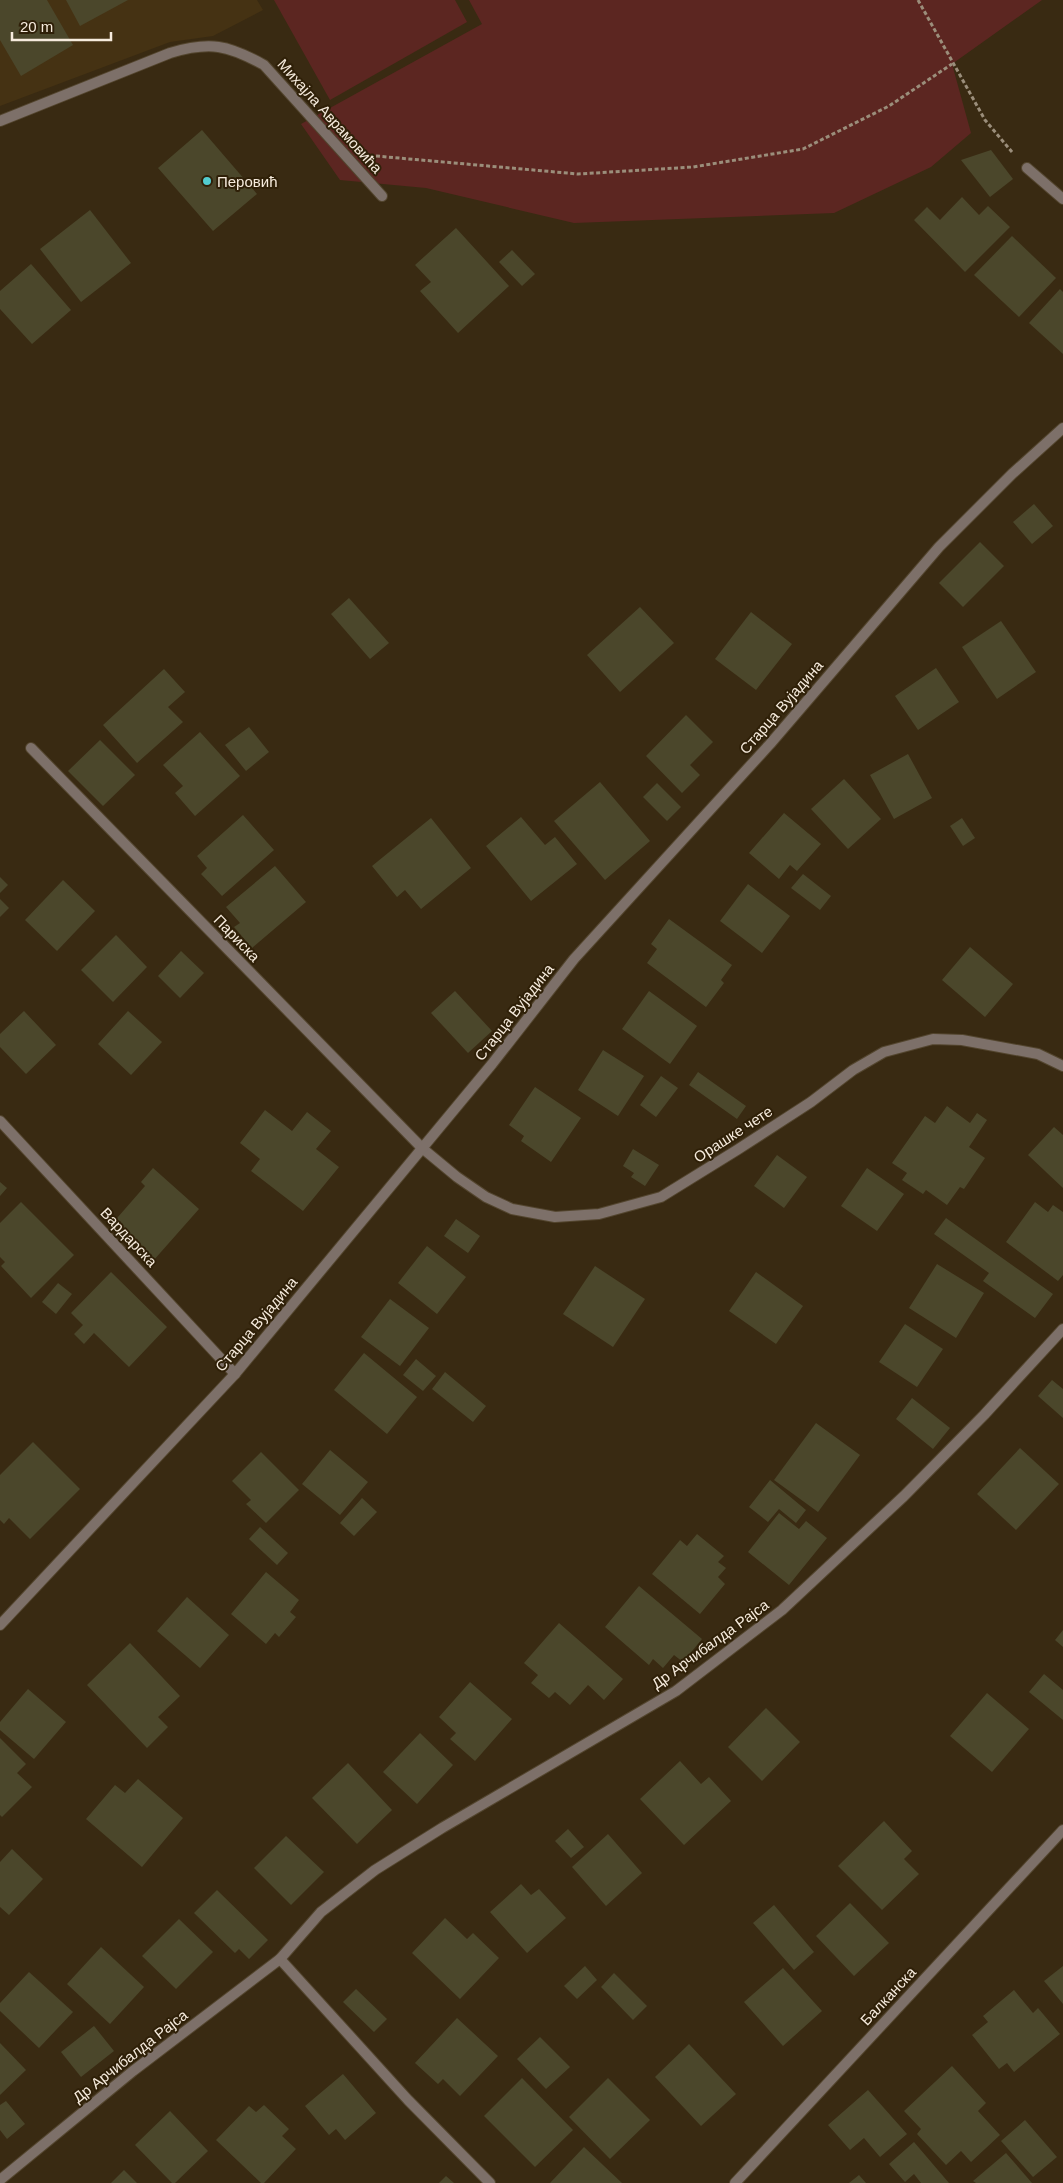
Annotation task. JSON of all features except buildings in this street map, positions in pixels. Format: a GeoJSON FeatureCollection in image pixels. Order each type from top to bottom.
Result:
{"type":"FeatureCollection","features":[{"type":"Feature","properties":{"kind":"street","name":"Михајла Аврамовића"},"geometry":{"type":"LineString","coordinates":[[0,121],[170,53],[188,48],[216,45],[242,53],[264,65],[382,196]]}},
{"type":"Feature","properties":{"kind":"street"},"geometry":{"type":"LineString","coordinates":[[1027,168],[1063,199]]}},
{"type":"Feature","properties":{"kind":"street","name":"Старца Вујадина"},"geometry":{"type":"LineString","coordinates":[[0,1625],[235,1374],[492,1064],[574,959],[770,744],[939,547],[1012,474],[1063,428]]}},
{"type":"Feature","properties":{"kind":"street","name":"Париска"},"geometry":{"type":"LineString","coordinates":[[31,748],[422,1148]]}},
{"type":"Feature","properties":{"kind":"street","name":"Орашке чете"},"geometry":{"type":"LineString","coordinates":[[422,1148],[457,1177],[486,1197],[512,1209],[555,1217],[599,1214],[661,1197],[737,1150],[810,1102],[853,1070],[884,1052],[933,1039],[962,1040],[1038,1054],[1063,1066]]}},
{"type":"Feature","properties":{"kind":"street","name":"Вардарска"},"geometry":{"type":"LineString","coordinates":[[0,1121],[235,1374]]}},
{"type":"Feature","properties":{"kind":"street","name":"Др Арчибалда Рајса"},"geometry":{"type":"LineString","coordinates":[[0,2180],[133,2071],[280,1959],[321,1912],[375,1870],[442,1828],[676,1691],[782,1610],[904,1496],[984,1415],[1063,1329]]}},
{"type":"Feature","properties":{"kind":"street","name":"Балканска"},"geometry":{"type":"LineString","coordinates":[[736,2183],[1063,1830]]}},
{"type":"Feature","properties":{"kind":"street"},"geometry":{"type":"LineString","coordinates":[[280,1959],[408,2100],[490,2183]]}},
{"type":"Feature","properties":{"kind":"path"},"geometry":{"type":"LineString","coordinates":[[918,0],[985,120],[998,137]]}},
{"type":"Feature","properties":{"kind":"path"},"geometry":{"type":"LineString","coordinates":[[343,153],[578,174],[693,167],[803,149],[889,106],[952,64]]}},
{"type":"Feature","properties":{"kind":"shaded area"},"geometry":{"type":"Polygon","coordinates":[[[0,0],[257,0],[263,10],[213,36],[170,42],[0,106],[0,0]]]}},
{"type":"Feature","properties":{"kind":"shaded area"},"geometry":{"type":"Polygon","coordinates":[[[274,0],[455,0],[467,22],[330,100],[274,0]]]}},
{"type":"Feature","properties":{"kind":"shaded area"},"geometry":{"type":"Polygon","coordinates":[[[469,0],[1042,0],[952,64],[971,133],[931,167],[834,213],[574,223],[426,188],[340,180],[301,124],[482,24],[469,0]]]}},
{"type":"Feature","properties":{"kind":"place","name":"Перовић"},"geometry":{"type":"Point","coordinates":[207,181]}}]}
